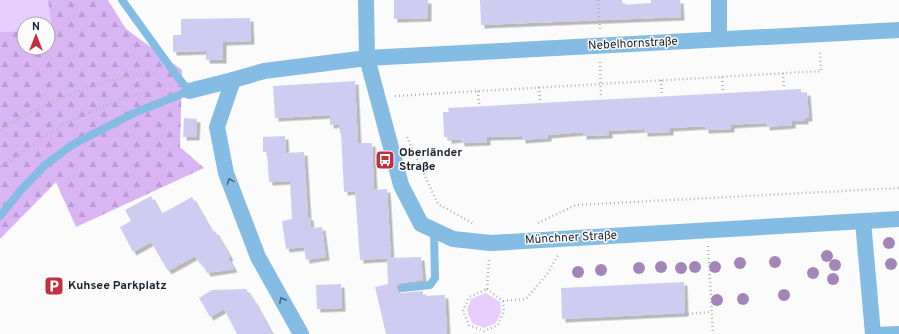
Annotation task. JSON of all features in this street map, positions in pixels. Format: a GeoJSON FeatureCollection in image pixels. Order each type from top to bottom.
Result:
{"type":"FeatureCollection","features":[{"type":"Feature","properties":{"kind":"street"},"geometry":{"type":"LineString","coordinates":[[190,90],[264,71],[367,58],[366,0]]}},
{"type":"Feature","properties":{"kind":"street"},"geometry":{"type":"LineString","coordinates":[[719,0],[719,39]]}},
{"type":"Feature","properties":{"kind":"street","name":"Nebelhornstraße"},"geometry":{"type":"LineString","coordinates":[[367,58],[899,30]]}},
{"type":"Feature","properties":{"kind":"street","name":"Münchner Straße"},"geometry":{"type":"LineString","coordinates":[[367,58],[401,185],[421,224],[453,239],[491,243],[899,219]]}},
{"type":"Feature","properties":{"kind":"street"},"geometry":{"type":"LineString","coordinates":[[233,80],[216,127],[226,173],[258,257],[301,334]]}},
{"type":"Feature","properties":{"kind":"street"},"geometry":{"type":"LineString","coordinates":[[864,221],[873,332]]}},
{"type":"Feature","properties":{"kind":"lane"},"geometry":{"type":"LineString","coordinates":[[0,216],[21,190],[45,165],[72,144],[134,113],[190,90],[176,75],[122,0]]}},
{"type":"Feature","properties":{"kind":"lane"},"geometry":{"type":"LineString","coordinates":[[402,288],[430,285],[435,278],[434,230]]}},
{"type":"Feature","properties":{"kind":"lane"},"geometry":{"type":"LineString","coordinates":[[873,332],[899,330]]}},
{"type":"Feature","properties":{"kind":"path"},"geometry":{"type":"LineString","coordinates":[[598,0],[601,97]]}},
{"type":"Feature","properties":{"kind":"path"},"geometry":{"type":"LineString","coordinates":[[397,102],[395,96],[821,71],[820,34]]}},
{"type":"Feature","properties":{"kind":"path"},"geometry":{"type":"LineString","coordinates":[[0,130],[38,109],[78,91],[130,76],[157,73],[176,75]]}},
{"type":"Feature","properties":{"kind":"path"},"geometry":{"type":"LineString","coordinates":[[783,73],[784,88]]}},
{"type":"Feature","properties":{"kind":"path"},"geometry":{"type":"LineString","coordinates":[[722,76],[723,91]]}},
{"type":"Feature","properties":{"kind":"path"},"geometry":{"type":"LineString","coordinates":[[661,80],[662,94]]}},
{"type":"Feature","properties":{"kind":"path"},"geometry":{"type":"LineString","coordinates":[[539,87],[540,101]]}},
{"type":"Feature","properties":{"kind":"path"},"geometry":{"type":"LineString","coordinates":[[478,91],[479,104]]}},
{"type":"Feature","properties":{"kind":"path"},"geometry":{"type":"LineString","coordinates":[[0,167],[65,122],[126,97],[147,93]]}},
{"type":"Feature","properties":{"kind":"path"},"geometry":{"type":"LineString","coordinates":[[406,136],[438,204],[479,226]]}},
{"type":"Feature","properties":{"kind":"path"},"geometry":{"type":"LineString","coordinates":[[532,225],[576,205],[899,188]]}},
{"type":"Feature","properties":{"kind":"path"},"geometry":{"type":"LineString","coordinates":[[707,230],[713,334]]}},
{"type":"Feature","properties":{"kind":"path"},"geometry":{"type":"LineString","coordinates":[[487,289],[503,301],[526,299],[548,273],[568,239]]}},
{"type":"Feature","properties":{"kind":"path"},"geometry":{"type":"LineString","coordinates":[[487,289],[491,243]]}},
{"type":"Feature","properties":{"kind":"path"},"geometry":{"type":"LineString","coordinates":[[487,289],[469,297],[463,311],[469,325],[483,333],[498,325],[504,311],[503,301]]}},
{"type":"Feature","properties":{"kind":"path"},"geometry":{"type":"LineString","coordinates":[[648,317],[712,312]]}},
{"type":"Feature","properties":{"kind":"shaded area"},"geometry":{"type":"Polygon","coordinates":[[[0,0],[48,0],[50,16],[16,16],[16,31],[0,32],[0,0]]]}},
{"type":"Feature","properties":{"kind":"shaded area"},"geometry":{"type":"Polygon","coordinates":[[[486,293],[500,302],[501,312],[496,323],[484,328],[472,323],[467,310],[471,299],[486,293]]]}},
{"type":"Feature","properties":{"kind":"green space"},"geometry":{"type":"Polygon","coordinates":[[[48,0],[108,0],[126,29],[182,70],[180,147],[204,168],[76,227],[56,182],[0,239],[0,32],[16,31],[16,56],[56,56],[56,16],[50,16],[48,0]]]}},
{"type":"Feature","properties":{"kind":"building"},"geometry":{"type":"Polygon","coordinates":[[[394,0],[428,0],[428,18],[394,19],[394,0]]]}},
{"type":"Feature","properties":{"kind":"building"},"geometry":{"type":"Polygon","coordinates":[[[480,0],[622,0],[622,5],[651,3],[651,0],[680,0],[681,17],[481,25],[480,0]]]}},
{"type":"Feature","properties":{"kind":"building"},"geometry":{"type":"Polygon","coordinates":[[[250,18],[251,41],[223,42],[223,60],[206,60],[206,51],[173,52],[173,35],[181,35],[181,19],[250,18]]]}},
{"type":"Feature","properties":{"kind":"building"},"geometry":{"type":"Polygon","coordinates":[[[355,81],[358,143],[372,143],[374,190],[387,189],[391,258],[360,260],[355,191],[344,192],[341,133],[339,124],[330,125],[330,115],[275,118],[273,86],[355,81]]]}},
{"type":"Feature","properties":{"kind":"building"},"geometry":{"type":"Polygon","coordinates":[[[801,89],[801,93],[807,92],[809,118],[805,118],[805,121],[792,121],[792,125],[766,127],[766,123],[744,124],[731,125],[731,129],[705,130],[705,126],[670,128],[670,132],[644,133],[644,129],[609,131],[609,135],[583,136],[583,132],[548,135],[548,138],[522,140],[522,136],[487,137],[487,142],[461,143],[461,139],[448,140],[448,137],[444,137],[443,112],[449,112],[448,108],[801,89]]]}},
{"type":"Feature","properties":{"kind":"building"},"geometry":{"type":"Polygon","coordinates":[[[184,118],[197,119],[196,137],[183,137],[184,118]]]}},
{"type":"Feature","properties":{"kind":"building"},"geometry":{"type":"Polygon","coordinates":[[[285,136],[286,153],[304,152],[308,217],[310,217],[311,228],[322,227],[326,257],[306,260],[304,247],[286,249],[282,221],[292,219],[290,181],[269,182],[267,152],[263,152],[263,137],[285,136]]]}},
{"type":"Feature","properties":{"kind":"building"},"geometry":{"type":"Polygon","coordinates":[[[151,196],[161,214],[192,197],[212,232],[215,231],[230,257],[228,258],[234,269],[207,273],[202,263],[200,264],[195,256],[168,271],[151,242],[133,252],[120,227],[131,221],[125,210],[151,196]]]}},
{"type":"Feature","properties":{"kind":"building"},"geometry":{"type":"Polygon","coordinates":[[[421,257],[423,280],[401,283],[397,285],[397,289],[399,293],[423,291],[423,296],[445,295],[447,334],[386,334],[375,287],[388,284],[387,258],[421,257]]]}},
{"type":"Feature","properties":{"kind":"building"},"geometry":{"type":"Polygon","coordinates":[[[684,282],[685,313],[562,319],[561,288],[684,282]]]}},
{"type":"Feature","properties":{"kind":"building"},"geometry":{"type":"Polygon","coordinates":[[[341,284],[342,308],[317,309],[316,285],[341,284]]]}},
{"type":"Feature","properties":{"kind":"building"},"geometry":{"type":"Polygon","coordinates":[[[246,289],[272,334],[237,334],[224,309],[210,317],[199,298],[212,290],[246,289]]]}},
{"type":"Feature","properties":{"kind":"place","name":"Oberländer Straße"},"geometry":{"type":"Point","coordinates":[385,160]}},
{"type":"Feature","properties":{"kind":"place","name":"Kuhsee Parkplatz"},"geometry":{"type":"Point","coordinates":[54,286]}}]}
